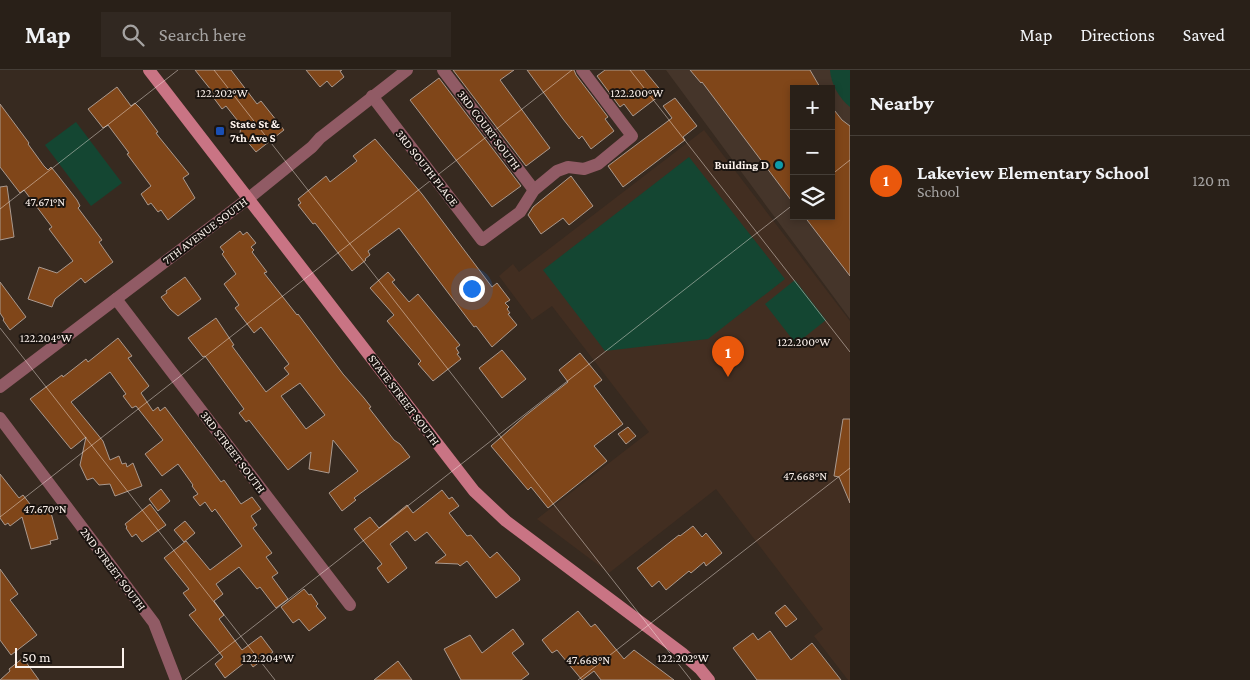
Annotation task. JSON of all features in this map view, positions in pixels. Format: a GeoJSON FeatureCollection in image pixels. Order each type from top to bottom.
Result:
{"type":"FeatureCollection","features":[{"type":"Feature","properties":{"kind":"street","name":"STATE STREET SOUTH"},"geometry":{"type":"LineString","coordinates":[[149,70],[474,491],[506,521],[682,653],[709,680]]}},
{"type":"Feature","properties":{"kind":"street","name":"7TH AVENUE SOUTH"},"geometry":{"type":"LineString","coordinates":[[0,387],[249,198],[372,96],[407,70]]}},
{"type":"Feature","properties":{"kind":"street","name":"3RD COURT SOUTH"},"geometry":{"type":"LineString","coordinates":[[443,70],[534,190]]}},
{"type":"Feature","properties":{"kind":"street"},"geometry":{"type":"LineString","coordinates":[[534,190],[556,171],[568,167],[584,168],[598,164],[632,136],[582,70]]}},
{"type":"Feature","properties":{"kind":"street","name":"3RD SOUTH PLACE"},"geometry":{"type":"LineString","coordinates":[[372,96],[482,240],[520,212],[534,190]]}},
{"type":"Feature","properties":{"kind":"street","name":"3RD STREET SOUTH"},"geometry":{"type":"LineString","coordinates":[[116,299],[350,605]]}},
{"type":"Feature","properties":{"kind":"street","name":"2ND STREET SOUTH"},"geometry":{"type":"LineString","coordinates":[[0,418],[154,623],[176,680]]}},
{"type":"Feature","properties":{"kind":"shaded area"},"geometry":{"type":"Polygon","coordinates":[[[666,70],[850,70],[850,319],[666,70]]]}},
{"type":"Feature","properties":{"kind":"shaded area"},"geometry":{"type":"Polygon","coordinates":[[[704,130],[850,321],[850,680],[848,680],[814,636],[823,629],[716,489],[609,573],[537,519],[649,432],[552,306],[532,320],[499,276],[513,264],[519,272],[704,130]]]}},
{"type":"Feature","properties":{"kind":"green space"},"geometry":{"type":"Polygon","coordinates":[[[830,70],[850,70],[850,107],[836,90],[830,70]]]}},
{"type":"Feature","properties":{"kind":"green space"},"geometry":{"type":"Polygon","coordinates":[[[76,122],[122,183],[91,206],[45,145],[76,122]]]}},
{"type":"Feature","properties":{"kind":"green space"},"geometry":{"type":"Polygon","coordinates":[[[689,157],[785,279],[708,339],[605,351],[543,270],[689,157]]]}},
{"type":"Feature","properties":{"kind":"green space"},"geometry":{"type":"Polygon","coordinates":[[[795,280],[826,320],[796,344],[765,304],[795,280]]]}},
{"type":"Feature","properties":{"kind":"building"},"geometry":{"type":"Polygon","coordinates":[[[195,70],[231,70],[257,104],[261,101],[284,130],[256,152],[240,133],[241,125],[226,106],[222,109],[213,97],[215,95],[195,70]]]}},
{"type":"Feature","properties":{"kind":"building"},"geometry":{"type":"Polygon","coordinates":[[[306,70],[342,70],[340,71],[344,77],[332,87],[327,81],[320,87],[306,70]]]}},
{"type":"Feature","properties":{"kind":"building"},"geometry":{"type":"Polygon","coordinates":[[[453,70],[514,70],[500,80],[550,148],[526,166],[453,70]]]}},
{"type":"Feature","properties":{"kind":"building"},"geometry":{"type":"Polygon","coordinates":[[[527,70],[574,70],[608,117],[605,119],[614,131],[591,149],[582,136],[579,139],[527,70]]]}},
{"type":"Feature","properties":{"kind":"building"},"geometry":{"type":"Polygon","coordinates":[[[605,70],[644,70],[663,93],[633,116],[624,104],[620,107],[597,76],[605,70]]]}},
{"type":"Feature","properties":{"kind":"building","name":"Building D"},"geometry":{"type":"Polygon","coordinates":[[[690,70],[810,70],[819,85],[790,85],[790,199],[702,82],[690,70]]]}},
{"type":"Feature","properties":{"kind":"building"},"geometry":{"type":"Polygon","coordinates":[[[439,78],[521,186],[492,207],[410,100],[439,78]]]}},
{"type":"Feature","properties":{"kind":"building"},"geometry":{"type":"Polygon","coordinates":[[[117,87],[131,106],[135,103],[140,108],[158,132],[156,133],[189,174],[183,178],[195,198],[168,220],[161,210],[158,212],[151,203],[148,205],[141,194],[151,186],[127,154],[129,153],[108,125],[103,128],[88,109],[117,87]]]}},
{"type":"Feature","properties":{"kind":"building"},"geometry":{"type":"Polygon","coordinates":[[[675,98],[697,126],[683,137],[685,140],[623,187],[608,166],[672,118],[663,106],[675,98]]]}},
{"type":"Feature","properties":{"kind":"building"},"geometry":{"type":"Polygon","coordinates":[[[0,104],[44,166],[48,170],[51,167],[77,200],[80,206],[78,208],[102,240],[99,242],[113,262],[85,283],[81,278],[55,299],[52,307],[28,299],[39,267],[57,273],[73,261],[49,229],[52,227],[24,190],[20,193],[0,167],[0,104]]]}},
{"type":"Feature","properties":{"kind":"building"},"geometry":{"type":"Polygon","coordinates":[[[835,111],[850,126],[850,276],[807,220],[835,220],[835,111]]]}},
{"type":"Feature","properties":{"kind":"building"},"geometry":{"type":"Polygon","coordinates":[[[375,139],[422,194],[492,287],[497,283],[510,300],[505,303],[509,307],[507,309],[510,313],[508,314],[517,325],[492,347],[476,326],[474,327],[399,228],[368,251],[370,255],[366,260],[352,271],[315,223],[313,224],[298,205],[301,203],[298,199],[326,176],[330,182],[357,161],[353,156],[375,139]]]}},
{"type":"Feature","properties":{"kind":"building"},"geometry":{"type":"Polygon","coordinates":[[[571,176],[593,206],[569,225],[563,218],[541,234],[528,215],[533,207],[571,176]]]}},
{"type":"Feature","properties":{"kind":"building"},"geometry":{"type":"Polygon","coordinates":[[[7,186],[14,237],[0,240],[0,187],[7,186]]]}},
{"type":"Feature","properties":{"kind":"building"},"geometry":{"type":"Polygon","coordinates":[[[240,231],[243,235],[247,232],[256,243],[251,247],[254,250],[252,252],[267,272],[264,273],[364,398],[371,407],[369,408],[394,440],[400,444],[410,457],[354,498],[356,500],[342,511],[329,493],[358,471],[333,440],[329,473],[309,469],[311,452],[288,470],[249,420],[246,422],[239,413],[244,409],[205,356],[203,357],[188,338],[216,318],[234,345],[232,346],[266,392],[289,374],[284,368],[289,364],[261,327],[254,333],[235,308],[239,305],[224,284],[236,274],[222,254],[224,252],[220,247],[240,231]],[[300,383],[281,396],[306,429],[325,415],[300,383]]]}},
{"type":"Feature","properties":{"kind":"building"},"geometry":{"type":"Polygon","coordinates":[[[388,272],[395,280],[392,282],[409,302],[418,294],[460,345],[456,348],[459,353],[457,354],[461,359],[433,381],[418,364],[421,361],[387,321],[394,315],[370,288],[388,272]]]}},
{"type":"Feature","properties":{"kind":"building"},"geometry":{"type":"Polygon","coordinates":[[[185,277],[201,299],[178,316],[161,297],[185,277]]]}},
{"type":"Feature","properties":{"kind":"building"},"geometry":{"type":"Polygon","coordinates":[[[0,282],[26,317],[10,330],[0,313],[0,282]]]}},
{"type":"Feature","properties":{"kind":"building"},"geometry":{"type":"Polygon","coordinates":[[[118,338],[132,356],[128,358],[149,386],[141,393],[153,411],[158,407],[160,411],[165,407],[221,482],[224,480],[241,504],[252,497],[261,509],[251,516],[257,525],[253,528],[272,553],[266,557],[278,573],[272,577],[288,599],[276,608],[260,587],[257,589],[239,567],[216,584],[223,594],[214,601],[224,615],[219,619],[242,650],[261,636],[273,652],[253,667],[248,660],[225,678],[215,664],[223,657],[189,615],[196,610],[183,593],[189,589],[164,558],[186,541],[210,570],[242,546],[215,509],[212,512],[205,502],[200,506],[193,497],[198,494],[178,464],[162,476],[145,454],[163,440],[136,406],[132,408],[123,396],[126,394],[110,372],[71,402],[103,441],[110,460],[119,456],[122,464],[126,463],[127,467],[133,463],[142,486],[115,496],[110,484],[99,485],[93,478],[87,480],[80,465],[86,437],[71,449],[30,399],[86,359],[88,362],[118,338]]]}},
{"type":"Feature","properties":{"kind":"building"},"geometry":{"type":"Polygon","coordinates":[[[502,350],[526,379],[502,398],[479,368],[502,350]]]}},
{"type":"Feature","properties":{"kind":"building"},"geometry":{"type":"Polygon","coordinates":[[[580,353],[602,380],[594,386],[623,424],[594,446],[607,461],[548,508],[531,487],[528,490],[491,446],[568,382],[559,370],[580,353]]]}},
{"type":"Feature","properties":{"kind":"building"},"geometry":{"type":"Polygon","coordinates":[[[843,419],[850,419],[850,503],[839,477],[834,476],[843,419]]]}},
{"type":"Feature","properties":{"kind":"building"},"geometry":{"type":"Polygon","coordinates":[[[628,427],[636,436],[626,444],[618,434],[628,427]]]}},
{"type":"Feature","properties":{"kind":"building"},"geometry":{"type":"Polygon","coordinates":[[[0,474],[19,498],[23,495],[37,513],[50,509],[58,539],[50,541],[51,544],[31,549],[22,517],[10,526],[8,523],[5,525],[0,518],[0,474]]]}},
{"type":"Feature","properties":{"kind":"building"},"geometry":{"type":"Polygon","coordinates":[[[161,489],[170,501],[158,511],[149,499],[161,489]]]}},
{"type":"Feature","properties":{"kind":"building"},"geometry":{"type":"Polygon","coordinates":[[[442,490],[449,499],[452,497],[459,506],[449,513],[467,536],[471,535],[490,558],[497,552],[519,577],[520,580],[496,598],[467,561],[460,566],[458,564],[435,563],[446,555],[427,532],[415,541],[407,531],[390,544],[407,568],[388,583],[377,568],[382,564],[354,529],[370,517],[379,528],[407,505],[413,513],[442,490]]]}},
{"type":"Feature","properties":{"kind":"building"},"geometry":{"type":"Polygon","coordinates":[[[150,504],[166,525],[142,542],[136,534],[132,537],[125,524],[150,504]]]}},
{"type":"Feature","properties":{"kind":"building"},"geometry":{"type":"Polygon","coordinates":[[[185,521],[195,533],[184,542],[174,530],[185,521]]]}},
{"type":"Feature","properties":{"kind":"building"},"geometry":{"type":"Polygon","coordinates":[[[693,526],[702,537],[706,533],[722,553],[706,566],[704,562],[691,573],[689,571],[666,590],[659,581],[652,587],[637,568],[693,526]]]}},
{"type":"Feature","properties":{"kind":"building"},"geometry":{"type":"Polygon","coordinates":[[[0,569],[18,594],[10,600],[37,635],[11,655],[0,640],[0,569]]]}},
{"type":"Feature","properties":{"kind":"building"},"geometry":{"type":"Polygon","coordinates":[[[304,589],[309,595],[311,594],[318,604],[316,606],[326,618],[309,631],[299,619],[293,623],[281,607],[304,589]]]}},
{"type":"Feature","properties":{"kind":"building"},"geometry":{"type":"Polygon","coordinates":[[[785,605],[797,619],[786,627],[775,613],[785,605]]]}},
{"type":"Feature","properties":{"kind":"building"},"geometry":{"type":"Polygon","coordinates":[[[578,611],[591,627],[595,624],[624,659],[634,650],[674,680],[601,680],[594,671],[582,680],[557,650],[552,653],[542,640],[578,611]]]}},
{"type":"Feature","properties":{"kind":"building"},"geometry":{"type":"Polygon","coordinates":[[[513,629],[524,644],[512,653],[529,674],[521,680],[461,680],[444,649],[470,635],[482,653],[513,629]]]}},
{"type":"Feature","properties":{"kind":"building"},"geometry":{"type":"Polygon","coordinates":[[[770,631],[791,660],[812,643],[841,680],[757,680],[733,648],[753,633],[758,640],[770,631]]]}},
{"type":"Feature","properties":{"kind":"building"},"geometry":{"type":"Polygon","coordinates":[[[23,658],[39,680],[0,680],[10,671],[9,669],[23,658]]]}},
{"type":"Feature","properties":{"kind":"building"},"geometry":{"type":"Polygon","coordinates":[[[398,661],[412,680],[374,680],[398,661]]]}},
{"type":"Feature","properties":{"kind":"place","name":"State St & 7th Ave S"},"geometry":{"type":"Point","coordinates":[220,131]}},
{"type":"Feature","properties":{"kind":"place","name":"Building D"},"geometry":{"type":"Point","coordinates":[779,165]}},
{"type":"Feature","properties":{"kind":"place","name":"Lakeview Elementary School"},"geometry":{"type":"Point","coordinates":[728,377]}}]}
